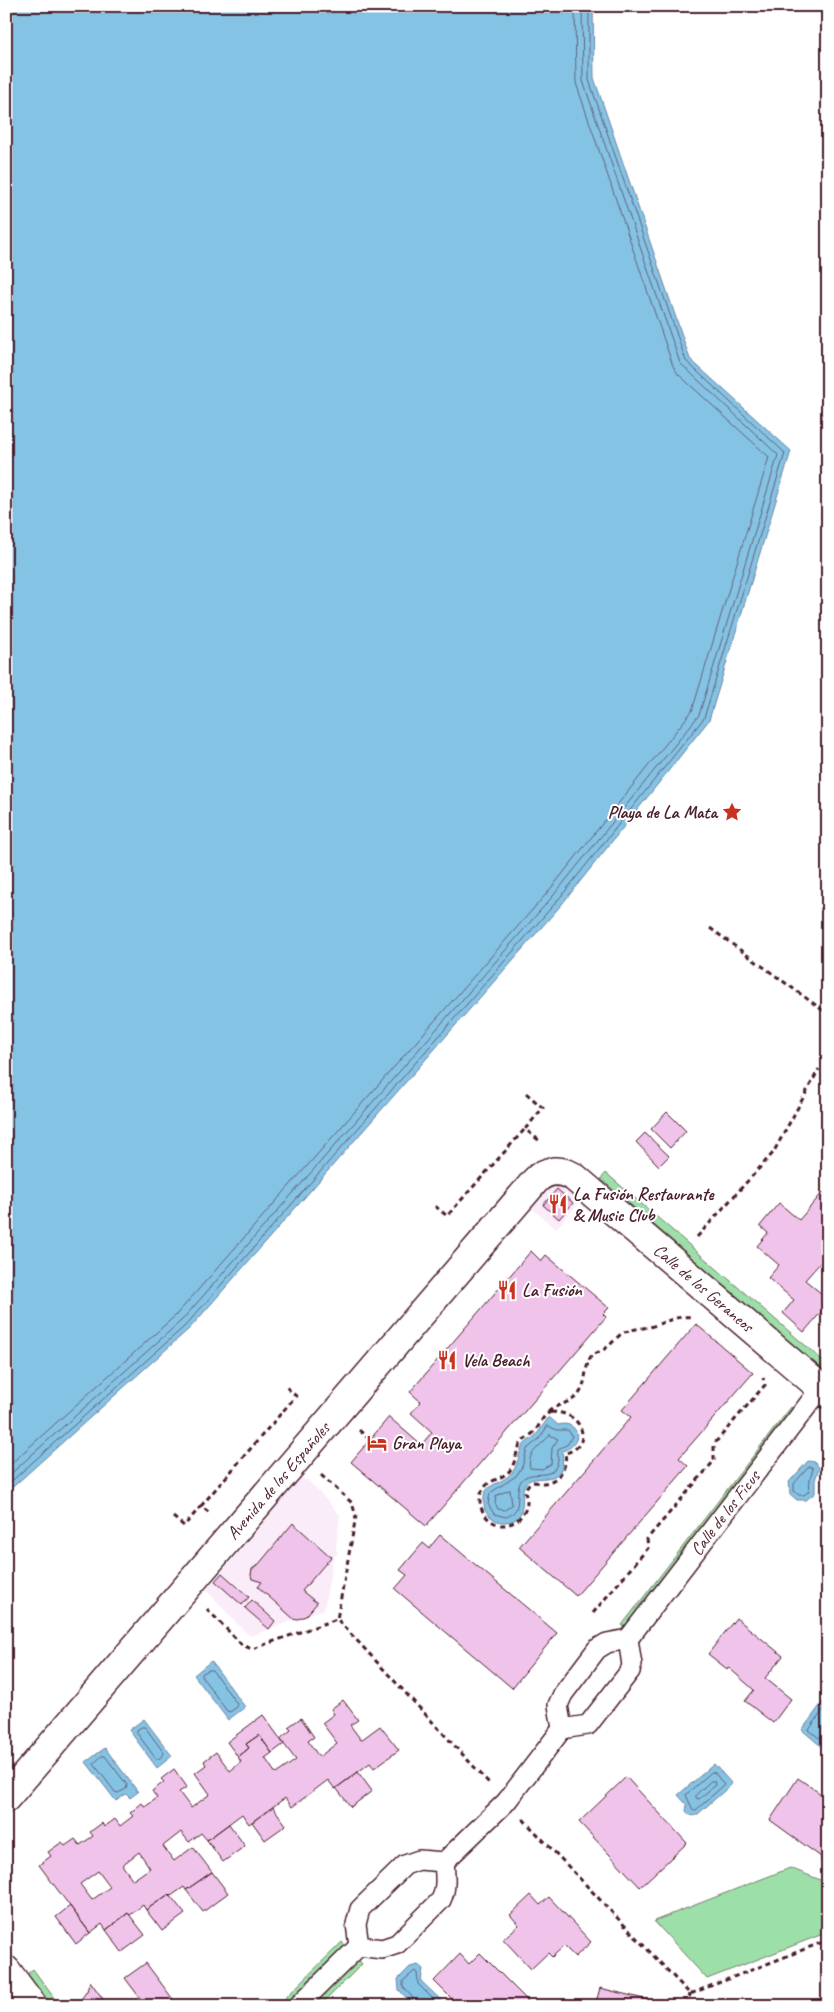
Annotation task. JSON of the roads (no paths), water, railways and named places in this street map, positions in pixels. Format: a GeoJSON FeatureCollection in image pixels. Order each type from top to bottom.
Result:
{"type":"FeatureCollection","features":[{"type":"Feature","properties":{"kind":"street","name":"Calle de los Geraneos"},"geometry":{"type":"LineString","coordinates":[[554,1171],[574,1177],[824,1391]]}},
{"type":"Feature","properties":{"kind":"street","name":"Avenida de los Españoles"},"geometry":{"type":"LineString","coordinates":[[6,1798],[535,1181],[544,1173],[554,1171]]}},
{"type":"Feature","properties":{"kind":"street"},"geometry":{"type":"LineString","coordinates":[[6,1970],[33,2006]]}},
{"type":"Feature","properties":{"kind":"lane","name":"Calle de los Ficus"},"geometry":{"type":"LineString","coordinates":[[628,1639],[824,1391]]}},
{"type":"Feature","properties":{"kind":"lane"},"geometry":{"type":"LineString","coordinates":[[358,1946],[382,1949],[397,1944],[437,1905],[445,1893],[444,1862],[506,1802],[562,1729],[588,1725],[627,1676],[632,1665],[628,1639],[607,1643],[597,1649],[563,1694],[558,1705],[562,1729]]}},
{"type":"Feature","properties":{"kind":"lane"},"geometry":{"type":"LineString","coordinates":[[358,1946],[357,1916],[364,1904],[404,1865],[411,1861],[444,1862]]}},
{"type":"Feature","properties":{"kind":"lane"},"geometry":{"type":"LineString","coordinates":[[298,2006],[358,1946]]}},
{"type":"Feature","properties":{"kind":"water"},"geometry":{"type":"Polygon","coordinates":[[[6,6],[593,6],[594,78],[690,359],[791,451],[709,720],[562,904],[190,1328],[6,1493],[6,6]]]}},
{"type":"Feature","properties":{"kind":"water"},"geometry":{"type":"Polygon","coordinates":[[[549,1417],[558,1425],[565,1424],[575,1429],[576,1439],[574,1444],[562,1451],[563,1463],[560,1471],[550,1478],[530,1480],[526,1483],[521,1512],[513,1521],[501,1522],[495,1520],[485,1510],[485,1494],[488,1489],[513,1471],[523,1446],[537,1434],[549,1417]]]}},
{"type":"Feature","properties":{"kind":"water"},"geometry":{"type":"Polygon","coordinates":[[[808,1461],[815,1462],[819,1468],[815,1480],[815,1493],[806,1500],[797,1500],[790,1494],[789,1482],[808,1461]]]}},
{"type":"Feature","properties":{"kind":"water"},"geometry":{"type":"Polygon","coordinates":[[[211,1661],[245,1707],[228,1720],[194,1675],[211,1661]]]}},
{"type":"Feature","properties":{"kind":"water"},"geometry":{"type":"Polygon","coordinates":[[[828,1695],[828,1737],[821,1746],[802,1730],[828,1695]]]}},
{"type":"Feature","properties":{"kind":"water"},"geometry":{"type":"Polygon","coordinates":[[[144,1719],[172,1756],[157,1768],[129,1730],[144,1719]]]}},
{"type":"Feature","properties":{"kind":"water"},"geometry":{"type":"Polygon","coordinates":[[[105,1748],[138,1792],[130,1798],[126,1794],[116,1801],[86,1762],[105,1748]]]}},
{"type":"Feature","properties":{"kind":"water"},"geometry":{"type":"Polygon","coordinates":[[[714,1764],[732,1784],[698,1814],[690,1815],[686,1811],[687,1805],[678,1795],[714,1764]]]}},
{"type":"Feature","properties":{"kind":"water"},"geometry":{"type":"Polygon","coordinates":[[[418,1965],[423,1969],[421,1981],[445,2004],[443,2006],[414,2006],[399,1990],[398,1979],[410,1967],[418,1965]]]}},
{"type":"Feature","properties":{"kind":"place","name":"Playa de La Mata"},"geometry":{"type":"Point","coordinates":[732,812]}},
{"type":"Feature","properties":{"kind":"place","name":"La Fusión Restaurante & Music Club"},"geometry":{"type":"Point","coordinates":[558,1204]}},
{"type":"Feature","properties":{"kind":"place","name":"La Fusión"},"geometry":{"type":"Point","coordinates":[507,1290]}},
{"type":"Feature","properties":{"kind":"place","name":"Vela Beach"},"geometry":{"type":"Point","coordinates":[447,1360]}},
{"type":"Feature","properties":{"kind":"place","name":"Gran Playa"},"geometry":{"type":"Point","coordinates":[377,1443]}}]}
